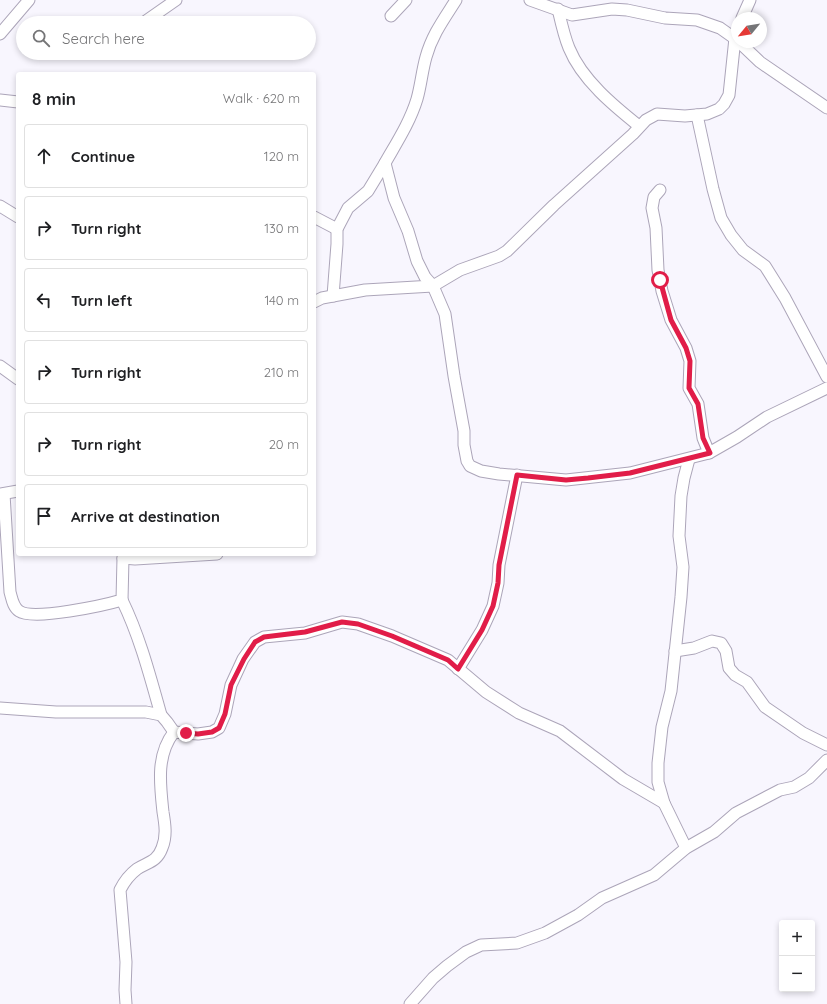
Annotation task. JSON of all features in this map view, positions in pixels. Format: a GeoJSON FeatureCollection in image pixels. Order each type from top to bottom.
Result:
{"type":"FeatureCollection","features":[{"type":"Feature","properties":{"kind":"street"},"geometry":{"type":"LineString","coordinates":[[0,34],[29,0]]}},
{"type":"Feature","properties":{"kind":"street"},"geometry":{"type":"LineString","coordinates":[[153,16],[176,0]]}},
{"type":"Feature","properties":{"kind":"street"},"geometry":{"type":"LineString","coordinates":[[391,16],[406,0]]}},
{"type":"Feature","properties":{"kind":"street"},"geometry":{"type":"LineString","coordinates":[[333,296],[337,229],[348,208],[368,191],[405,128],[415,105],[423,76],[426,57],[439,25],[456,0]]}},
{"type":"Feature","properties":{"kind":"street"},"geometry":{"type":"LineString","coordinates":[[530,0],[572,15],[612,9],[627,10],[665,18],[697,20],[720,28],[731,34]]}},
{"type":"Feature","properties":{"kind":"street"},"geometry":{"type":"LineString","coordinates":[[745,12],[750,0]]}},
{"type":"Feature","properties":{"kind":"street"},"geometry":{"type":"LineString","coordinates":[[558,9],[569,49],[579,66],[602,94],[639,126]]}},
{"type":"Feature","properties":{"kind":"street"},"geometry":{"type":"LineString","coordinates":[[316,301],[322,298],[365,290],[433,286],[460,270],[498,256],[507,251],[554,205],[622,144],[646,120],[657,114],[685,116],[706,114],[719,109],[729,95],[736,48]]}},
{"type":"Feature","properties":{"kind":"street"},"geometry":{"type":"LineString","coordinates":[[747,48],[760,62],[827,108]]}},
{"type":"Feature","properties":{"kind":"street"},"geometry":{"type":"LineString","coordinates":[[0,100],[16,102]]}},
{"type":"Feature","properties":{"kind":"street"},"geometry":{"type":"LineString","coordinates":[[697,115],[713,189],[721,218],[731,235],[743,250],[765,266],[785,298],[827,377]]}},
{"type":"Feature","properties":{"kind":"street"},"geometry":{"type":"LineString","coordinates":[[385,163],[394,198],[408,231],[417,261],[425,278],[433,286],[445,314],[464,430],[464,445],[467,460],[470,466],[481,471],[566,480],[630,473],[710,453],[737,438],[767,417],[827,388]]}},
{"type":"Feature","properties":{"kind":"street"},"geometry":{"type":"LineString","coordinates":[[660,190],[654,197],[652,208],[656,228],[658,270],[662,291],[671,320],[686,348],[690,361],[689,388],[698,404],[703,438],[710,453]]}},
{"type":"Feature","properties":{"kind":"street"},"geometry":{"type":"LineString","coordinates":[[0,206],[16,216]]}},
{"type":"Feature","properties":{"kind":"street"},"geometry":{"type":"LineString","coordinates":[[316,218],[337,229]]}},
{"type":"Feature","properties":{"kind":"street"},"geometry":{"type":"LineString","coordinates":[[0,366],[16,378]]}},
{"type":"Feature","properties":{"kind":"street"},"geometry":{"type":"LineString","coordinates":[[686,848],[664,803],[658,782],[658,762],[662,727],[671,691],[683,567],[679,536],[681,496],[689,458]]}},
{"type":"Feature","properties":{"kind":"street"},"geometry":{"type":"LineString","coordinates":[[458,669],[482,630],[493,606],[498,583],[500,557],[517,475]]}},
{"type":"Feature","properties":{"kind":"street"},"geometry":{"type":"LineString","coordinates":[[16,491],[2,494],[10,592],[18,611],[24,614],[32,614],[75,610],[122,600]]}},
{"type":"Feature","properties":{"kind":"street"},"geometry":{"type":"LineString","coordinates":[[123,556],[122,600],[133,623],[142,648],[161,715],[168,722],[174,732]]}},
{"type":"Feature","properties":{"kind":"street"},"geometry":{"type":"LineString","coordinates":[[174,732],[198,734],[212,732],[219,728],[225,714],[231,685],[244,659],[255,642],[264,637],[305,632],[342,622],[358,624],[392,636],[448,660],[486,692],[519,713],[560,731],[623,779],[664,803]]}},
{"type":"Feature","properties":{"kind":"street"},"geometry":{"type":"LineString","coordinates":[[675,651],[694,648],[712,641],[720,643],[726,651],[729,668],[735,675],[747,682],[765,707],[803,733],[827,745]]}},
{"type":"Feature","properties":{"kind":"street"},"geometry":{"type":"LineString","coordinates":[[0,708],[56,712],[146,712],[161,715]]}},
{"type":"Feature","properties":{"kind":"street"},"geometry":{"type":"LineString","coordinates":[[126,1004],[126,962],[120,890],[125,881],[137,870],[156,859],[162,849],[165,837],[165,824],[160,787],[162,755],[167,741],[174,732]]}},
{"type":"Feature","properties":{"kind":"street"},"geometry":{"type":"LineString","coordinates":[[410,1004],[433,978],[466,952],[481,945],[517,943],[545,933],[578,915],[602,898],[654,875],[686,848],[714,832],[736,813],[780,790],[794,787],[809,778],[827,760]]}},
{"type":"Feature","properties":{"kind":"route"},"geometry":{"type":"LineString","coordinates":[[186,733],[198,734],[212,732],[219,728],[225,714],[231,685],[244,659],[255,642],[264,637],[305,632],[342,622],[358,624],[392,636],[448,660],[458,669],[482,630],[493,606],[498,583],[499,565],[517,475],[566,480],[588,478],[630,473],[710,453],[703,438],[698,404],[689,388],[690,361],[686,348],[671,320],[660,280]]}}]}
